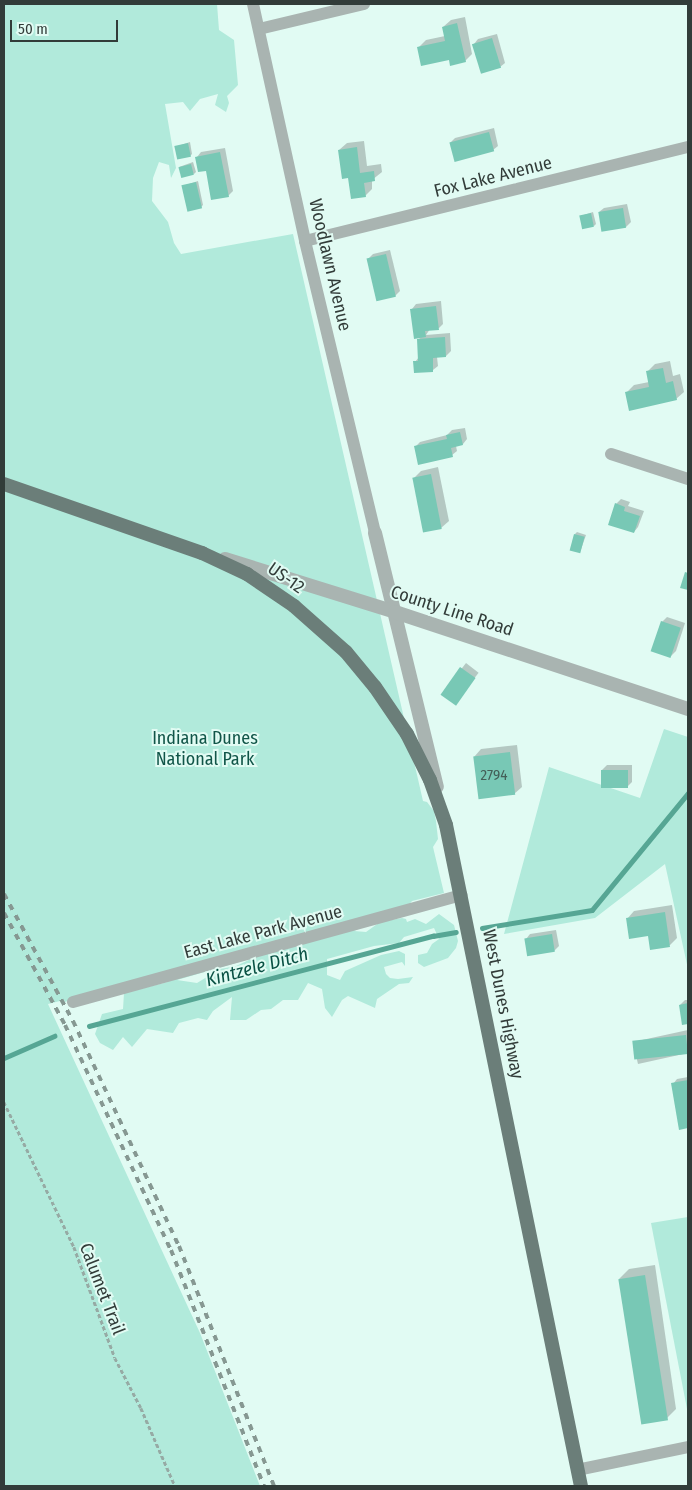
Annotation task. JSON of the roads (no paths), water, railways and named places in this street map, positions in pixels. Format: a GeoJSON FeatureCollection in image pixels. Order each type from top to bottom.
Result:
{"type":"FeatureCollection","features":[{"type":"Feature","properties":{"kind":"main road","name":"US-12"},"geometry":{"type":"LineString","coordinates":[[4,484],[202,553],[246,574],[294,606],[346,652],[384,700],[407,734],[430,780],[446,825]]}},
{"type":"Feature","properties":{"kind":"main road","name":"West Dunes Highway"},"geometry":{"type":"LineString","coordinates":[[446,825],[581,1486]]}},
{"type":"Feature","properties":{"kind":"street","name":"Woodlawn Avenue"},"geometry":{"type":"LineString","coordinates":[[253,4],[306,241],[375,533]]}},
{"type":"Feature","properties":{"kind":"street"},"geometry":{"type":"LineString","coordinates":[[259,29],[364,4]]}},
{"type":"Feature","properties":{"kind":"street","name":"Fox Lake Avenue"},"geometry":{"type":"LineString","coordinates":[[306,241],[688,147]]}},
{"type":"Feature","properties":{"kind":"street"},"geometry":{"type":"LineString","coordinates":[[611,454],[688,478]]}},
{"type":"Feature","properties":{"kind":"street","name":"West Dunes Highway"},"geometry":{"type":"LineString","coordinates":[[375,533],[446,825]]}},
{"type":"Feature","properties":{"kind":"street","name":"County Line Road"},"geometry":{"type":"LineString","coordinates":[[202,553],[395,612],[688,709]]}},
{"type":"Feature","properties":{"kind":"street","name":"East Lake Park Avenue"},"geometry":{"type":"LineString","coordinates":[[72,1002],[462,896]]}},
{"type":"Feature","properties":{"kind":"street"},"geometry":{"type":"LineString","coordinates":[[577,1470],[688,1448]]}},
{"type":"Feature","properties":{"kind":"waterway"},"geometry":{"type":"LineString","coordinates":[[482,928],[592,910],[688,793]]}},
{"type":"Feature","properties":{"kind":"waterway","name":"Kintzele Ditch"},"geometry":{"type":"LineString","coordinates":[[89,1026],[433,936],[456,932]]}},
{"type":"Feature","properties":{"kind":"waterway","name":"Kintzele Ditch"},"geometry":{"type":"LineString","coordinates":[[4,1058],[54,1036]]}},
{"type":"Feature","properties":{"kind":"railway"},"geometry":{"type":"LineString","coordinates":[[4,894],[73,1021],[179,1246],[274,1486]]}},
{"type":"Feature","properties":{"kind":"railway"},"geometry":{"type":"LineString","coordinates":[[4,913],[65,1025],[171,1250],[264,1486]]}},
{"type":"Feature","properties":{"kind":"park label","name":"Indiana Dunes National Park"},"geometry":{"type":"Point","coordinates":[205,750]}}]}
